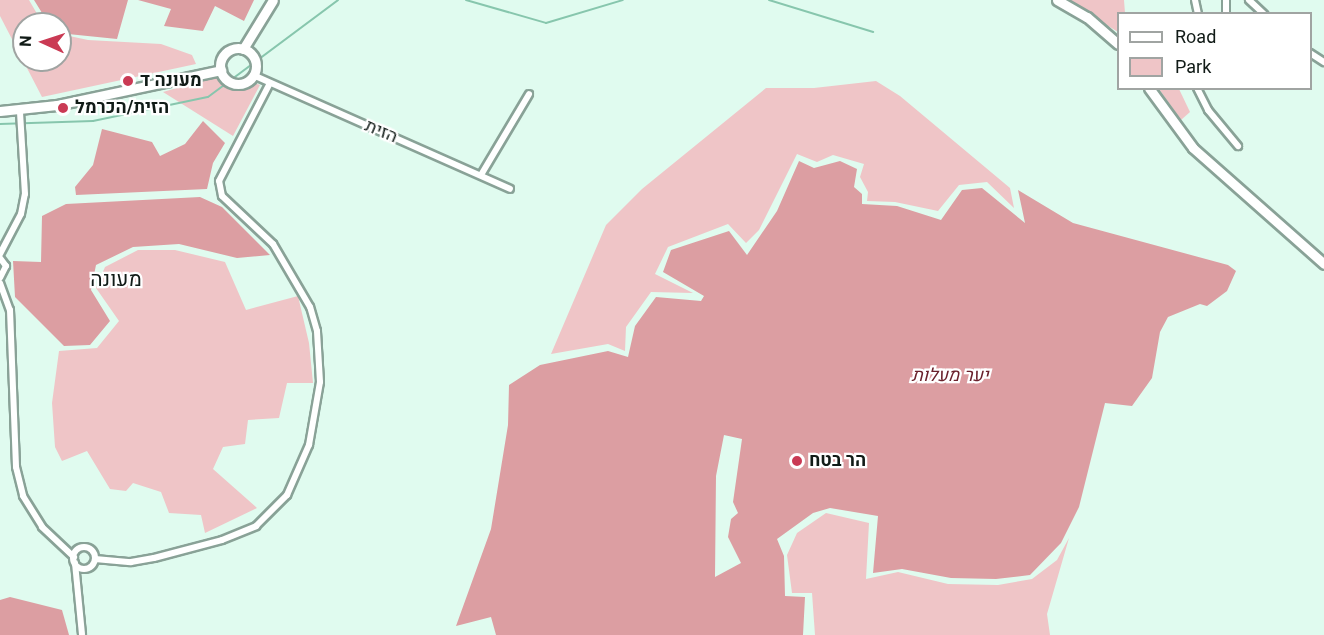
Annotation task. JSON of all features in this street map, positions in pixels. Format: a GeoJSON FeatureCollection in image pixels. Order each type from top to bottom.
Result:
{"type":"FeatureCollection","features":[{"type":"Feature","properties":{"kind":"street"},"geometry":{"type":"LineString","coordinates":[[220,70],[226,53],[243,49],[273,0]]}},
{"type":"Feature","properties":{"kind":"street"},"geometry":{"type":"LineString","coordinates":[[1057,0],[1087,18],[1117,42]]}},
{"type":"Feature","properties":{"kind":"street"},"geometry":{"type":"LineString","coordinates":[[1249,0],[1262,12]]}},
{"type":"Feature","properties":{"kind":"street"},"geometry":{"type":"LineString","coordinates":[[220,70],[234,83],[246,82],[253,75],[254,58],[243,49]]}},
{"type":"Feature","properties":{"kind":"street"},"geometry":{"type":"LineString","coordinates":[[1312,54],[1324,63]]}},
{"type":"Feature","properties":{"kind":"street"},"geometry":{"type":"LineString","coordinates":[[0,111],[20,112],[220,70]]}},
{"type":"Feature","properties":{"kind":"street","name":"הזית"},"geometry":{"type":"LineString","coordinates":[[253,75],[269,85],[510,189]]}},
{"type":"Feature","properties":{"kind":"street"},"geometry":{"type":"LineString","coordinates":[[95,559],[132,562],[154,558],[222,540],[256,526],[287,495],[309,445],[320,382],[317,331],[310,307],[273,244],[222,196],[219,181],[269,85]]}},
{"type":"Feature","properties":{"kind":"street"},"geometry":{"type":"LineString","coordinates":[[1150,90],[1193,148],[1324,264]]}},
{"type":"Feature","properties":{"kind":"street"},"geometry":{"type":"LineString","coordinates":[[1198,90],[1208,110],[1238,146]]}},
{"type":"Feature","properties":{"kind":"street"},"geometry":{"type":"LineString","coordinates":[[481,175],[530,94]]}},
{"type":"Feature","properties":{"kind":"street"},"geometry":{"type":"LineString","coordinates":[[0,278],[6,267],[0,256],[21,213],[25,194],[20,112]]}},
{"type":"Feature","properties":{"kind":"street"},"geometry":{"type":"LineString","coordinates":[[0,283],[11,319],[16,467],[23,496],[42,527],[83,568],[90,567]]}},
{"type":"Feature","properties":{"kind":"street"},"geometry":{"type":"LineString","coordinates":[[82,635],[74,560],[79,548],[87,547],[95,559]]}},
{"type":"Feature","properties":{"kind":"street"},"geometry":{"type":"LineString","coordinates":[[77,596],[81,578],[95,559]]}},
{"type":"Feature","properties":{"kind":"green space"},"geometry":{"type":"Polygon","coordinates":[[[0,0],[29,0],[36,12],[12,12],[12,39],[0,16],[0,0]]]}},
{"type":"Feature","properties":{"kind":"green space"},"geometry":{"type":"Polygon","coordinates":[[[34,0],[128,0],[117,39],[72,34],[72,12],[41,12],[34,0]]]}},
{"type":"Feature","properties":{"kind":"green space"},"geometry":{"type":"Polygon","coordinates":[[[138,0],[254,0],[244,21],[215,6],[203,31],[164,26],[171,9],[138,0]]]}},
{"type":"Feature","properties":{"kind":"green space"},"geometry":{"type":"Polygon","coordinates":[[[1066,0],[1124,0],[1125,12],[1117,12],[1117,31],[1066,0]]]}},
{"type":"Feature","properties":{"kind":"green space"},"geometry":{"type":"Polygon","coordinates":[[[72,37],[88,40],[161,44],[192,55],[196,64],[42,97],[29,72],[72,72],[72,37]]]}},
{"type":"Feature","properties":{"kind":"green space"},"geometry":{"type":"Polygon","coordinates":[[[218,76],[229,89],[241,89],[252,82],[260,85],[233,136],[163,92],[218,76]]]}},
{"type":"Feature","properties":{"kind":"green space"},"geometry":{"type":"Polygon","coordinates":[[[876,81],[900,96],[1010,188],[1014,208],[987,182],[959,185],[938,211],[895,202],[867,201],[868,192],[860,177],[864,164],[833,155],[817,162],[797,154],[759,230],[746,243],[728,224],[668,247],[655,274],[693,293],[651,292],[626,327],[625,351],[608,344],[551,354],[606,225],[642,189],[766,88],[814,88],[876,81]]]}},
{"type":"Feature","properties":{"kind":"green space"},"geometry":{"type":"Polygon","coordinates":[[[1160,90],[1179,90],[1190,112],[1181,120],[1160,90]]]}},
{"type":"Feature","properties":{"kind":"green space"},"geometry":{"type":"Polygon","coordinates":[[[203,121],[225,143],[213,163],[207,189],[76,195],[75,187],[93,165],[102,129],[152,142],[160,156],[185,144],[203,121]]]}},
{"type":"Feature","properties":{"kind":"green space","name":"יער מעלות"},"geometry":{"type":"Polygon","coordinates":[[[799,161],[814,168],[840,161],[857,169],[854,187],[862,194],[862,204],[897,206],[941,220],[962,190],[982,188],[1025,223],[1018,190],[1073,223],[1228,265],[1236,271],[1227,291],[1207,306],[1200,304],[1168,317],[1160,332],[1152,378],[1132,406],[1105,403],[1079,507],[1061,543],[1030,575],[996,579],[951,578],[902,569],[873,573],[878,516],[830,508],[813,513],[777,539],[784,556],[785,596],[805,597],[803,635],[496,635],[491,617],[456,626],[491,529],[508,425],[509,385],[540,365],[608,351],[628,357],[635,326],[656,297],[701,301],[704,296],[663,272],[671,250],[729,231],[747,255],[777,211],[799,161]],[[724,435],[716,476],[715,577],[741,563],[728,537],[731,519],[738,513],[733,502],[742,439],[724,435]]]}},
{"type":"Feature","properties":{"kind":"green space"},"geometry":{"type":"Polygon","coordinates":[[[200,197],[222,207],[270,255],[237,258],[179,244],[133,247],[96,265],[91,290],[110,321],[90,345],[64,346],[15,297],[13,261],[41,262],[42,216],[66,204],[200,197]]]}},
{"type":"Feature","properties":{"kind":"green space"},"geometry":{"type":"Polygon","coordinates":[[[138,250],[175,250],[225,262],[246,310],[298,296],[309,343],[313,383],[287,383],[279,418],[248,420],[245,444],[223,447],[213,469],[257,508],[205,533],[201,515],[169,513],[161,492],[133,483],[126,491],[110,489],[87,451],[62,461],[55,447],[52,403],[59,351],[97,348],[119,321],[96,288],[105,267],[138,250]]]}},
{"type":"Feature","properties":{"kind":"green space"},"geometry":{"type":"Polygon","coordinates":[[[826,513],[869,523],[866,579],[898,572],[948,584],[998,585],[1032,579],[1057,560],[1069,538],[1047,614],[1050,635],[815,635],[812,593],[792,593],[787,555],[797,533],[826,513]]]}},
{"type":"Feature","properties":{"kind":"green space"},"geometry":{"type":"Polygon","coordinates":[[[10,597],[62,610],[69,635],[0,635],[0,600],[10,597]]]}},
{"type":"Feature","properties":{"kind":"waterway"},"geometry":{"type":"LineString","coordinates":[[0,124],[93,121],[208,97],[338,0]]}},
{"type":"Feature","properties":{"kind":"waterway"},"geometry":{"type":"LineString","coordinates":[[466,0],[546,23],[623,0]]}},
{"type":"Feature","properties":{"kind":"waterway"},"geometry":{"type":"LineString","coordinates":[[769,0],[873,32]]}},
{"type":"Feature","properties":{"kind":"place","name":"מעונה ד"},"geometry":{"type":"Point","coordinates":[128,81]}},
{"type":"Feature","properties":{"kind":"place","name":"הזית/הכרמל"},"geometry":{"type":"Point","coordinates":[63,108]}},
{"type":"Feature","properties":{"kind":"place","name":"הר בטח"},"geometry":{"type":"Point","coordinates":[797,461]}},
{"type":"Feature","properties":{"kind":"district","name":"מעונה"},"geometry":{"type":"Point","coordinates":[116,280]}}]}
